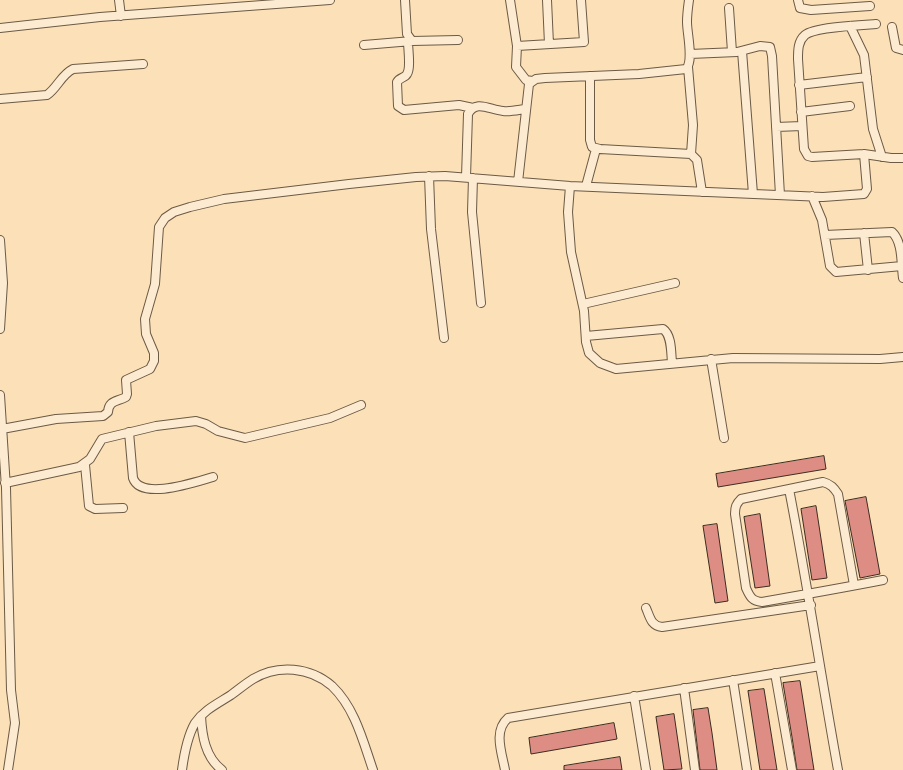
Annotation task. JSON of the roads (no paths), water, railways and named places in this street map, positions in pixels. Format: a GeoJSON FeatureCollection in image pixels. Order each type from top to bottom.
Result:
{"type":"FeatureCollection","features":[{"type":"Feature","properties":{"kind":"street"},"geometry":{"type":"LineString","coordinates":[[119,0],[121,16]]}},
{"type":"Feature","properties":{"kind":"street"},"geometry":{"type":"LineString","coordinates":[[0,28],[13,25],[330,0]]}},
{"type":"Feature","properties":{"kind":"street"},"geometry":{"type":"LineString","coordinates":[[405,0],[407,34],[410,41],[408,72],[397,82],[398,106],[400,109],[404,110],[459,105],[473,108],[485,107],[507,112],[526,109]]}},
{"type":"Feature","properties":{"kind":"street"},"geometry":{"type":"LineString","coordinates":[[510,0],[517,46],[516,68],[526,80],[532,81],[545,78],[681,70],[688,67]]}},
{"type":"Feature","properties":{"kind":"street"},"geometry":{"type":"LineString","coordinates":[[546,0],[549,44]]}},
{"type":"Feature","properties":{"kind":"street"},"geometry":{"type":"LineString","coordinates":[[517,46],[584,42],[581,0]]}},
{"type":"Feature","properties":{"kind":"street"},"geometry":{"type":"LineString","coordinates":[[689,0],[687,23],[690,54],[688,67],[693,125],[691,154]]}},
{"type":"Feature","properties":{"kind":"street"},"geometry":{"type":"LineString","coordinates":[[798,0],[800,8],[811,10],[870,6]]}},
{"type":"Feature","properties":{"kind":"street"},"geometry":{"type":"LineString","coordinates":[[729,8],[732,52]]}},
{"type":"Feature","properties":{"kind":"street"},"geometry":{"type":"LineString","coordinates":[[876,24],[810,32],[802,38],[799,45],[798,59],[804,149],[808,156],[864,154],[903,158]]}},
{"type":"Feature","properties":{"kind":"street"},"geometry":{"type":"LineString","coordinates":[[850,26],[863,49],[873,129],[882,157]]}},
{"type":"Feature","properties":{"kind":"street"},"geometry":{"type":"LineString","coordinates":[[892,27],[896,48],[903,50]]}},
{"type":"Feature","properties":{"kind":"street"},"geometry":{"type":"LineString","coordinates":[[364,45],[410,41],[458,40]]}},
{"type":"Feature","properties":{"kind":"street"},"geometry":{"type":"LineString","coordinates":[[690,54],[742,51],[767,46],[772,50],[780,195]]}},
{"type":"Feature","properties":{"kind":"street"},"geometry":{"type":"LineString","coordinates":[[742,51],[753,194]]}},
{"type":"Feature","properties":{"kind":"street"},"geometry":{"type":"LineString","coordinates":[[0,99],[47,95],[52,92],[66,72],[73,69],[143,64]]}},
{"type":"Feature","properties":{"kind":"street"},"geometry":{"type":"LineString","coordinates":[[590,76],[590,140],[592,146],[596,148],[691,154],[698,160],[702,192]]}},
{"type":"Feature","properties":{"kind":"street"},"geometry":{"type":"LineString","coordinates":[[800,85],[866,77]]}},
{"type":"Feature","properties":{"kind":"street"},"geometry":{"type":"LineString","coordinates":[[518,182],[527,90],[532,81]]}},
{"type":"Feature","properties":{"kind":"street"},"geometry":{"type":"LineString","coordinates":[[801,112],[850,106]]}},
{"type":"Feature","properties":{"kind":"street"},"geometry":{"type":"LineString","coordinates":[[473,108],[468,114],[469,178],[481,303]]}},
{"type":"Feature","properties":{"kind":"street"},"geometry":{"type":"LineString","coordinates":[[776,127],[802,126]]}},
{"type":"Feature","properties":{"kind":"street"},"geometry":{"type":"LineString","coordinates":[[586,186],[596,148]]}},
{"type":"Feature","properties":{"kind":"street"},"geometry":{"type":"LineString","coordinates":[[2,429],[56,419],[103,416],[108,412],[109,407],[113,402],[126,397],[126,380],[150,370],[154,361],[154,353],[146,334],[145,319],[155,284],[160,227],[165,218],[169,215],[190,207],[224,199],[429,176],[570,186],[702,192],[812,196],[858,195],[866,192],[867,185],[864,154]]}},
{"type":"Feature","properties":{"kind":"street"},"geometry":{"type":"LineString","coordinates":[[429,176],[431,229],[444,338]]}},
{"type":"Feature","properties":{"kind":"street"},"geometry":{"type":"LineString","coordinates":[[570,186],[568,212],[571,252],[583,304],[589,353],[595,360],[611,368],[623,369],[711,359],[880,359],[903,357]]}},
{"type":"Feature","properties":{"kind":"street"},"geometry":{"type":"LineString","coordinates":[[812,196],[822,220],[830,266],[832,268],[841,272],[902,266]]}},
{"type":"Feature","properties":{"kind":"street"},"geometry":{"type":"LineString","coordinates":[[825,235],[887,231],[895,235],[899,245],[903,278]]}},
{"type":"Feature","properties":{"kind":"street"},"geometry":{"type":"LineString","coordinates":[[864,233],[868,270]]}},
{"type":"Feature","properties":{"kind":"street"},"geometry":{"type":"LineString","coordinates":[[0,240],[0,329]]}},
{"type":"Feature","properties":{"kind":"street"},"geometry":{"type":"LineString","coordinates":[[583,304],[675,283]]}},
{"type":"Feature","properties":{"kind":"street"},"geometry":{"type":"LineString","coordinates":[[586,336],[663,329],[669,340],[672,363]]}},
{"type":"Feature","properties":{"kind":"street"},"geometry":{"type":"LineString","coordinates":[[711,359],[724,438]]}},
{"type":"Feature","properties":{"kind":"street"},"geometry":{"type":"LineString","coordinates":[[0,395],[5,483],[11,690],[16,723],[8,770]]}},
{"type":"Feature","properties":{"kind":"street"},"geometry":{"type":"LineString","coordinates":[[5,483],[85,465],[102,439],[156,426],[196,421],[206,424],[218,431],[245,438],[318,421],[361,405]]}},
{"type":"Feature","properties":{"kind":"street"},"geometry":{"type":"LineString","coordinates":[[129,432],[133,478],[134,482],[142,488],[154,490],[212,477]]}},
{"type":"Feature","properties":{"kind":"street"},"geometry":{"type":"LineString","coordinates":[[85,465],[89,506],[95,509],[123,508]]}},
{"type":"Feature","properties":{"kind":"street"},"geometry":{"type":"LineString","coordinates":[[854,586],[841,508],[838,494],[834,487],[823,482],[741,499],[735,507],[746,588],[750,598],[754,601],[762,602],[854,586],[883,580]]}},
{"type":"Feature","properties":{"kind":"street"},"geometry":{"type":"LineString","coordinates":[[789,489],[809,593],[838,770]]}},
{"type":"Feature","properties":{"kind":"street"},"geometry":{"type":"LineString","coordinates":[[646,608],[652,622],[657,627],[662,627],[810,605]]}},
{"type":"Feature","properties":{"kind":"street"},"geometry":{"type":"LineString","coordinates":[[505,770],[499,737],[500,728],[508,718],[820,666]]}},
{"type":"Feature","properties":{"kind":"street"},"geometry":{"type":"LineString","coordinates":[[182,770],[192,730],[201,716],[213,705],[225,699],[260,675],[292,668],[311,674],[331,686],[347,703],[373,770]]}},
{"type":"Feature","properties":{"kind":"street"},"geometry":{"type":"LineString","coordinates":[[775,673],[792,770]]}},
{"type":"Feature","properties":{"kind":"street"},"geometry":{"type":"LineString","coordinates":[[733,680],[747,770]]}},
{"type":"Feature","properties":{"kind":"street"},"geometry":{"type":"LineString","coordinates":[[684,688],[695,770]]}},
{"type":"Feature","properties":{"kind":"street"},"geometry":{"type":"LineString","coordinates":[[634,696],[646,770]]}},
{"type":"Feature","properties":{"kind":"street"},"geometry":{"type":"LineString","coordinates":[[201,716],[204,741],[208,753],[222,770]]}}]}
